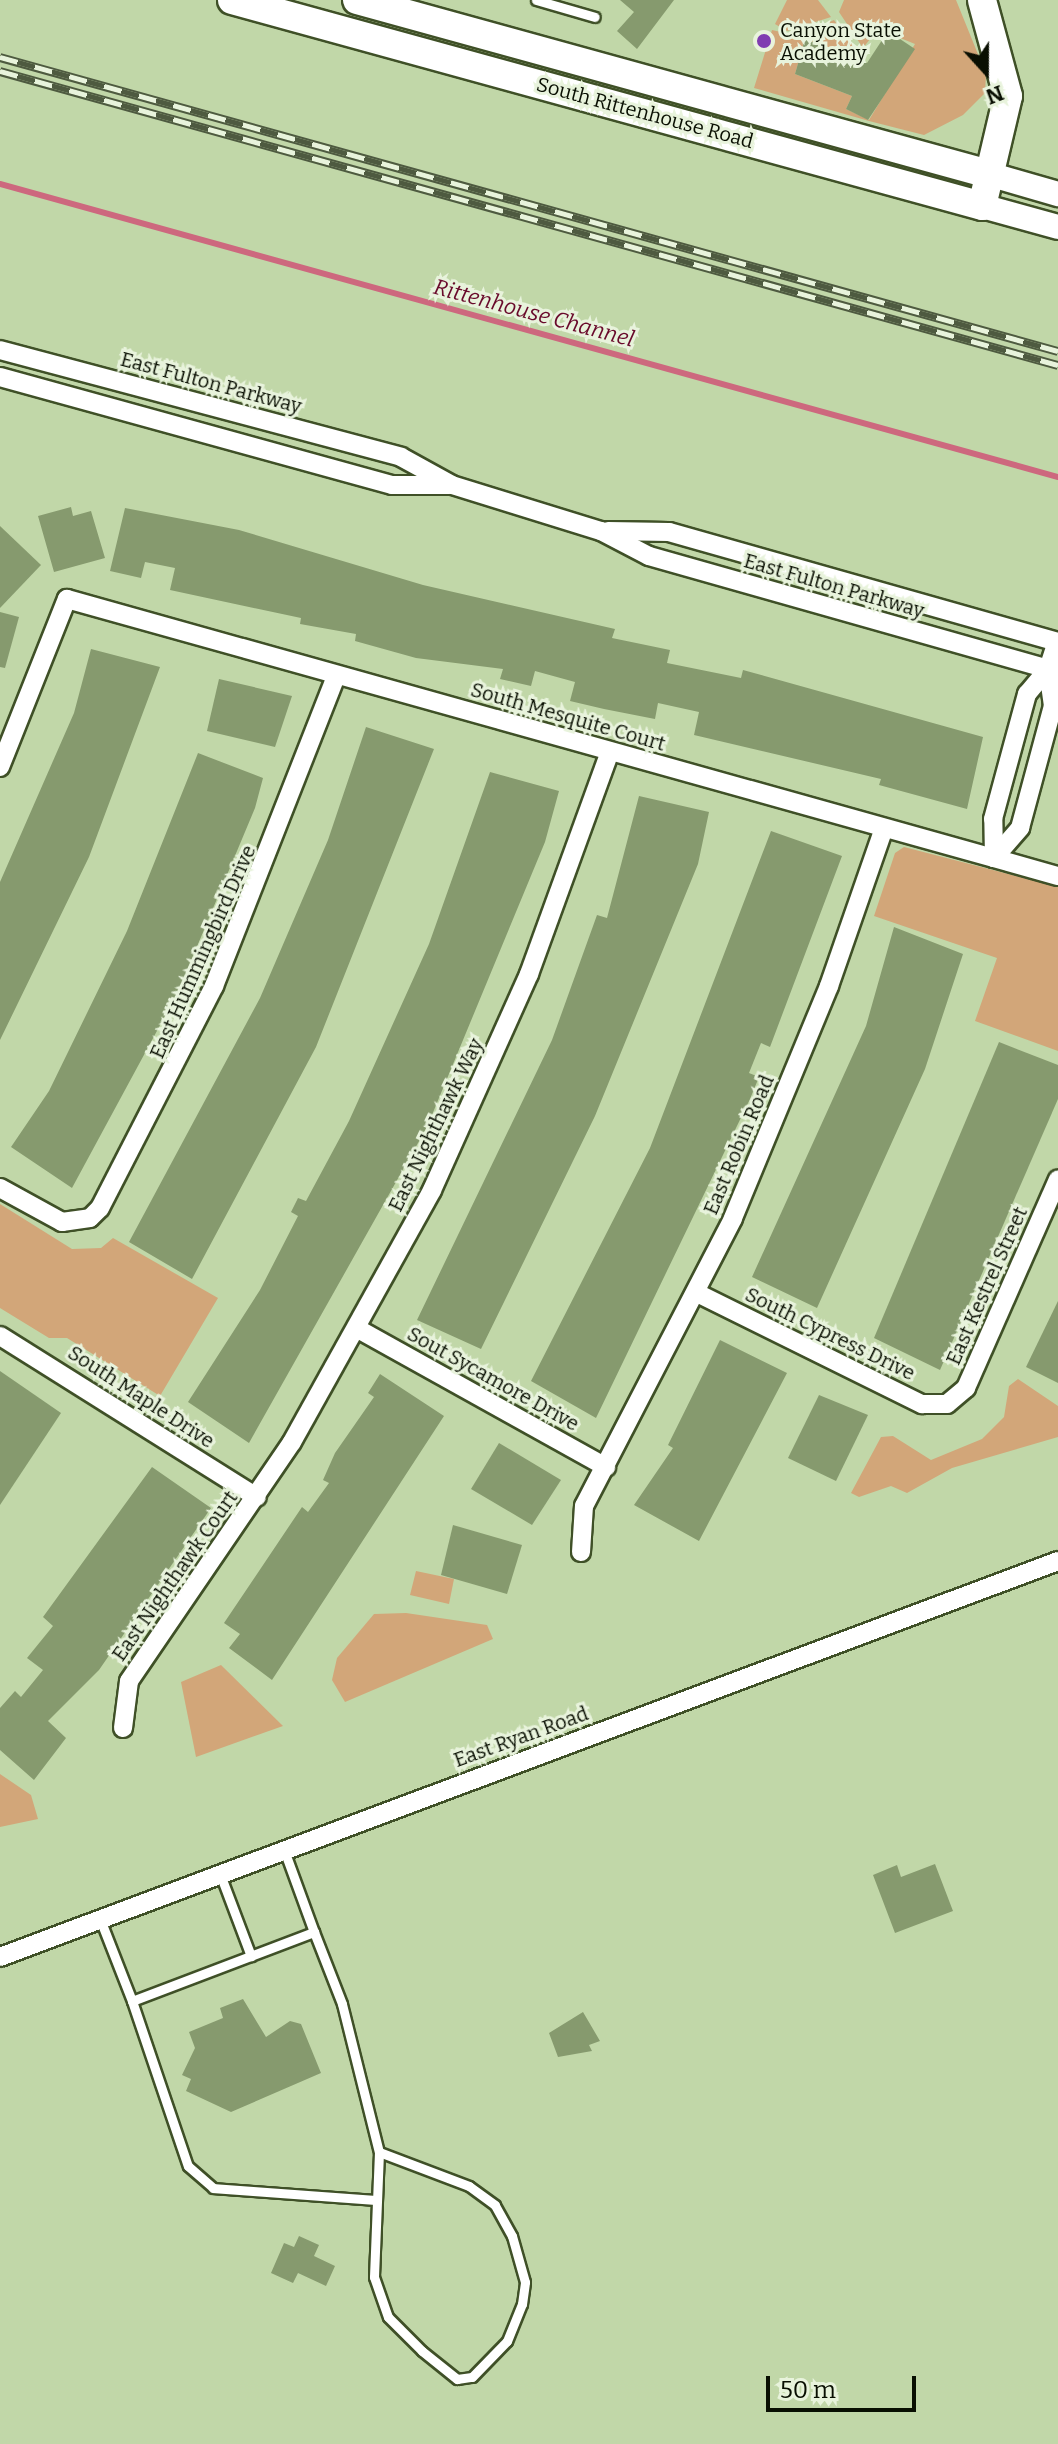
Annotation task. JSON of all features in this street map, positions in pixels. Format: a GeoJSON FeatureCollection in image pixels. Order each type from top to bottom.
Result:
{"type":"FeatureCollection","features":[{"type":"Feature","properties":{"kind":"main road","name":"South Rittenhouse Road"},"geometry":{"type":"LineString","coordinates":[[232,0],[1058,227]]}},
{"type":"Feature","properties":{"kind":"main road","name":"South Rittenhouse Road"},"geometry":{"type":"LineString","coordinates":[[357,0],[1058,194]]}},
{"type":"Feature","properties":{"kind":"main road"},"geometry":{"type":"LineString","coordinates":[[982,0],[1008,96],[992,175],[982,206]]}},
{"type":"Feature","properties":{"kind":"street","name":"East Fulton Parkway"},"geometry":{"type":"LineString","coordinates":[[0,350],[401,457],[452,485],[601,531],[649,556],[1053,670]]}},
{"type":"Feature","properties":{"kind":"street","name":"East Fulton Parkway"},"geometry":{"type":"LineString","coordinates":[[0,377],[392,485],[452,485]]}},
{"type":"Feature","properties":{"kind":"street","name":"East Fulton Parkway"},"geometry":{"type":"LineString","coordinates":[[601,531],[669,532],[1057,642]]}},
{"type":"Feature","properties":{"kind":"street","name":"South Mesquite Court"},"geometry":{"type":"LineString","coordinates":[[0,767],[67,599],[1058,876]]}},
{"type":"Feature","properties":{"kind":"street"},"geometry":{"type":"LineString","coordinates":[[994,858],[1020,828],[1053,706],[1057,642]]}},
{"type":"Feature","properties":{"kind":"street"},"geometry":{"type":"LineString","coordinates":[[994,858],[993,819],[1027,694],[1053,670]]}},
{"type":"Feature","properties":{"kind":"street","name":"East Hummingbird Drive"},"geometry":{"type":"LineString","coordinates":[[0,1188],[74,1223],[100,1208],[176,1066],[280,833],[336,676]]}},
{"type":"Feature","properties":{"kind":"street","name":"East Nighthawk Way"},"geometry":{"type":"LineString","coordinates":[[257,1497],[358,1329],[498,1047],[610,752]]}},
{"type":"Feature","properties":{"kind":"street","name":"East Robin Road"},"geometry":{"type":"LineString","coordinates":[[581,1552],[584,1506],[697,1293],[767,1141],[884,828]]}},
{"type":"Feature","properties":{"kind":"street","name":"East Kestrel Street"},"geometry":{"type":"LineString","coordinates":[[947,1404],[966,1388],[1058,1179]]}},
{"type":"Feature","properties":{"kind":"street","name":"South Cypress Drive"},"geometry":{"type":"LineString","coordinates":[[697,1293],[922,1404],[947,1404]]}},
{"type":"Feature","properties":{"kind":"street","name":"Sout Sycamore Drive"},"geometry":{"type":"LineString","coordinates":[[358,1329],[606,1467]]}},
{"type":"Feature","properties":{"kind":"street","name":"South Maple Drive"},"geometry":{"type":"LineString","coordinates":[[0,1336],[257,1497]]}},
{"type":"Feature","properties":{"kind":"street","name":"East Nighthawk Court"},"geometry":{"type":"LineString","coordinates":[[123,1728],[129,1681],[257,1497]]}},
{"type":"Feature","properties":{"kind":"street","name":"East Ryan Road"},"geometry":{"type":"LineString","coordinates":[[0,1957],[1058,1561]]}},
{"type":"Feature","properties":{"kind":"lane"},"geometry":{"type":"LineString","coordinates":[[536,0],[595,17]]}},
{"type":"Feature","properties":{"kind":"lane"},"geometry":{"type":"LineString","coordinates":[[284,1850],[342,2004],[379,2152],[374,2277],[388,2317],[457,2379],[472,2377],[507,2341],[522,2304],[525,2282],[512,2236],[495,2205],[469,2186],[379,2152]]}},
{"type":"Feature","properties":{"kind":"lane"},"geometry":{"type":"LineString","coordinates":[[220,1874],[251,1956]]}},
{"type":"Feature","properties":{"kind":"lane"},"geometry":{"type":"LineString","coordinates":[[100,1919],[132,2001],[188,2166],[213,2188],[375,2200]]}},
{"type":"Feature","properties":{"kind":"lane"},"geometry":{"type":"LineString","coordinates":[[132,2001],[314,1932]]}},
{"type":"Feature","properties":{"kind":"shaded area"},"geometry":{"type":"Polygon","coordinates":[[[787,0],[818,0],[831,17],[787,31],[775,24],[787,0]]]}},
{"type":"Feature","properties":{"kind":"shaded area"},"geometry":{"type":"Polygon","coordinates":[[[844,0],[956,0],[986,74],[985,93],[963,115],[924,135],[869,121],[754,88],[772,30],[798,36],[834,20],[859,53],[854,58],[805,39],[795,74],[852,96],[846,109],[869,120],[915,44],[878,29],[863,48],[839,12],[844,0]]]}},
{"type":"Feature","properties":{"kind":"shaded area"},"geometry":{"type":"Polygon","coordinates":[[[904,847],[1058,887],[1058,1051],[975,1021],[997,958],[874,916],[895,853],[904,847]]]}},
{"type":"Feature","properties":{"kind":"shaded area"},"geometry":{"type":"Polygon","coordinates":[[[0,1204],[72,1249],[101,1248],[113,1238],[218,1298],[160,1396],[67,1338],[49,1338],[0,1308],[0,1204]]]}},
{"type":"Feature","properties":{"kind":"shaded area"},"geometry":{"type":"Polygon","coordinates":[[[1018,1379],[1058,1406],[1058,1437],[952,1468],[907,1493],[891,1486],[859,1497],[851,1493],[881,1437],[893,1436],[931,1460],[982,1439],[1004,1417],[1009,1386],[1018,1379]]]}},
{"type":"Feature","properties":{"kind":"shaded area"},"geometry":{"type":"Polygon","coordinates":[[[416,1571],[454,1579],[449,1604],[410,1595],[416,1571]]]}},
{"type":"Feature","properties":{"kind":"shaded area"},"geometry":{"type":"Polygon","coordinates":[[[406,1613],[487,1625],[493,1639],[345,1702],[332,1680],[337,1658],[374,1614],[406,1613]]]}},
{"type":"Feature","properties":{"kind":"shaded area"},"geometry":{"type":"Polygon","coordinates":[[[221,1665],[283,1726],[196,1757],[181,1682],[221,1665]]]}},
{"type":"Feature","properties":{"kind":"shaded area"},"geometry":{"type":"Polygon","coordinates":[[[0,1774],[31,1795],[38,1819],[0,1827],[0,1774]]]}},
{"type":"Feature","properties":{"kind":"building"},"geometry":{"type":"Polygon","coordinates":[[[620,0],[674,0],[637,49],[617,31],[634,12],[620,0]]]}},
{"type":"Feature","properties":{"kind":"building"},"geometry":{"type":"Polygon","coordinates":[[[888,31],[915,49],[868,120],[846,109],[852,96],[795,74],[805,39],[867,63],[888,31]]]}},
{"type":"Feature","properties":{"kind":"building"},"geometry":{"type":"Polygon","coordinates":[[[71,507],[73,516],[91,511],[105,558],[54,572],[38,516],[71,507]]]}},
{"type":"Feature","properties":{"kind":"building"},"geometry":{"type":"Polygon","coordinates":[[[125,508],[239,530],[423,585],[615,629],[612,638],[670,650],[667,663],[741,678],[743,670],[983,737],[967,809],[879,785],[881,779],[694,735],[699,712],[658,703],[655,719],[570,701],[575,682],[535,671],[531,686],[500,679],[503,669],[416,658],[355,641],[356,634],[300,624],[301,618],[170,590],[175,568],[145,562],[141,578],[110,571],[125,508]]]}},
{"type":"Feature","properties":{"kind":"building"},"geometry":{"type":"Polygon","coordinates":[[[0,526],[41,565],[0,608],[0,526]]]}},
{"type":"Feature","properties":{"kind":"building"},"geometry":{"type":"Polygon","coordinates":[[[0,612],[19,617],[5,668],[0,667],[0,612]]]}},
{"type":"Feature","properties":{"kind":"building"},"geometry":{"type":"Polygon","coordinates":[[[91,649],[160,667],[89,857],[0,1040],[0,882],[74,713],[91,649]]]}},
{"type":"Feature","properties":{"kind":"building"},"geometry":{"type":"Polygon","coordinates":[[[219,679],[292,696],[275,747],[207,731],[219,679]]]}},
{"type":"Feature","properties":{"kind":"building"},"geometry":{"type":"Polygon","coordinates":[[[366,727],[434,749],[316,1047],[192,1279],[129,1242],[260,998],[328,840],[366,727]]]}},
{"type":"Feature","properties":{"kind":"building"},"geometry":{"type":"Polygon","coordinates":[[[198,753],[263,778],[255,808],[178,992],[72,1188],[11,1147],[49,1091],[127,931],[198,753]]]}},
{"type":"Feature","properties":{"kind":"building"},"geometry":{"type":"Polygon","coordinates":[[[490,772],[559,791],[545,842],[427,1127],[249,1443],[188,1402],[260,1290],[298,1216],[291,1212],[298,1198],[306,1201],[349,1121],[429,944],[490,772]]]}},
{"type":"Feature","properties":{"kind":"building"},"geometry":{"type":"Polygon","coordinates":[[[639,796],[709,812],[698,864],[595,1116],[481,1349],[417,1320],[552,1040],[597,915],[607,918],[639,796]]]}},
{"type":"Feature","properties":{"kind":"building"},"geometry":{"type":"Polygon","coordinates":[[[771,831],[842,856],[770,1047],[761,1043],[749,1073],[759,1077],[750,1099],[596,1418],[531,1381],[650,1148],[771,831]]]}},
{"type":"Feature","properties":{"kind":"building"},"geometry":{"type":"Polygon","coordinates":[[[894,927],[963,954],[925,1069],[817,1308],[752,1277],[866,1026],[894,927]]]}},
{"type":"Feature","properties":{"kind":"building"},"geometry":{"type":"Polygon","coordinates":[[[999,1042],[1058,1065],[1058,1099],[940,1370],[874,1338],[999,1042]]]}},
{"type":"Feature","properties":{"kind":"building"},"geometry":{"type":"Polygon","coordinates":[[[1058,1301],[1058,1383],[1026,1367],[1058,1301]]]}},
{"type":"Feature","properties":{"kind":"building"},"geometry":{"type":"Polygon","coordinates":[[[720,1340],[787,1373],[699,1541],[634,1505],[673,1448],[668,1445],[720,1340]]]}},
{"type":"Feature","properties":{"kind":"building"},"geometry":{"type":"Polygon","coordinates":[[[0,1371],[61,1413],[0,1505],[0,1371]]]}},
{"type":"Feature","properties":{"kind":"building"},"geometry":{"type":"Polygon","coordinates":[[[380,1374],[444,1416],[272,1680],[229,1648],[240,1634],[224,1623],[302,1507],[308,1512],[329,1483],[323,1480],[335,1453],[374,1397],[368,1393],[380,1374]]]}},
{"type":"Feature","properties":{"kind":"building"},"geometry":{"type":"Polygon","coordinates":[[[819,1395],[868,1415],[836,1481],[788,1458],[819,1395]]]}},
{"type":"Feature","properties":{"kind":"building"},"geometry":{"type":"Polygon","coordinates":[[[499,1443],[561,1480],[532,1525],[471,1489],[499,1443]]]}},
{"type":"Feature","properties":{"kind":"building"},"geometry":{"type":"Polygon","coordinates":[[[152,1467],[211,1508],[99,1670],[48,1721],[66,1738],[34,1780],[0,1750],[0,1708],[15,1691],[21,1697],[43,1670],[27,1658],[53,1626],[43,1617],[152,1467]]]}},
{"type":"Feature","properties":{"kind":"building"},"geometry":{"type":"Polygon","coordinates":[[[453,1525],[522,1545],[507,1594],[441,1575],[453,1525]]]}},
{"type":"Feature","properties":{"kind":"building"},"geometry":{"type":"Polygon","coordinates":[[[935,1864],[953,1911],[895,1933],[873,1875],[897,1865],[901,1877],[935,1864]]]}},
{"type":"Feature","properties":{"kind":"building"},"geometry":{"type":"Polygon","coordinates":[[[243,1999],[266,2037],[290,2021],[301,2024],[321,2073],[231,2112],[186,2091],[191,2079],[182,2075],[195,2048],[189,2032],[223,2018],[220,2008],[243,1999]]]}},
{"type":"Feature","properties":{"kind":"building"},"geometry":{"type":"Polygon","coordinates":[[[583,2012],[600,2041],[589,2045],[592,2051],[558,2057],[549,2033],[583,2012]]]}},
{"type":"Feature","properties":{"kind":"building"},"geometry":{"type":"Polygon","coordinates":[[[299,2236],[319,2245],[314,2256],[335,2266],[326,2286],[298,2273],[293,2283],[271,2273],[284,2243],[294,2247],[299,2236]]]}},
{"type":"Feature","properties":{"kind":"waterway","name":"Rittenhouse Channel"},"geometry":{"type":"LineString","coordinates":[[0,184],[1058,477]]}},
{"type":"Feature","properties":{"kind":"railway"},"geometry":{"type":"LineString","coordinates":[[0,57],[1058,351]]}},
{"type":"Feature","properties":{"kind":"railway"},"geometry":{"type":"LineString","coordinates":[[0,71],[1058,365]]}},
{"type":"Feature","properties":{"kind":"place","name":"Canyon State Academy"},"geometry":{"type":"Point","coordinates":[764,41]}}]}
